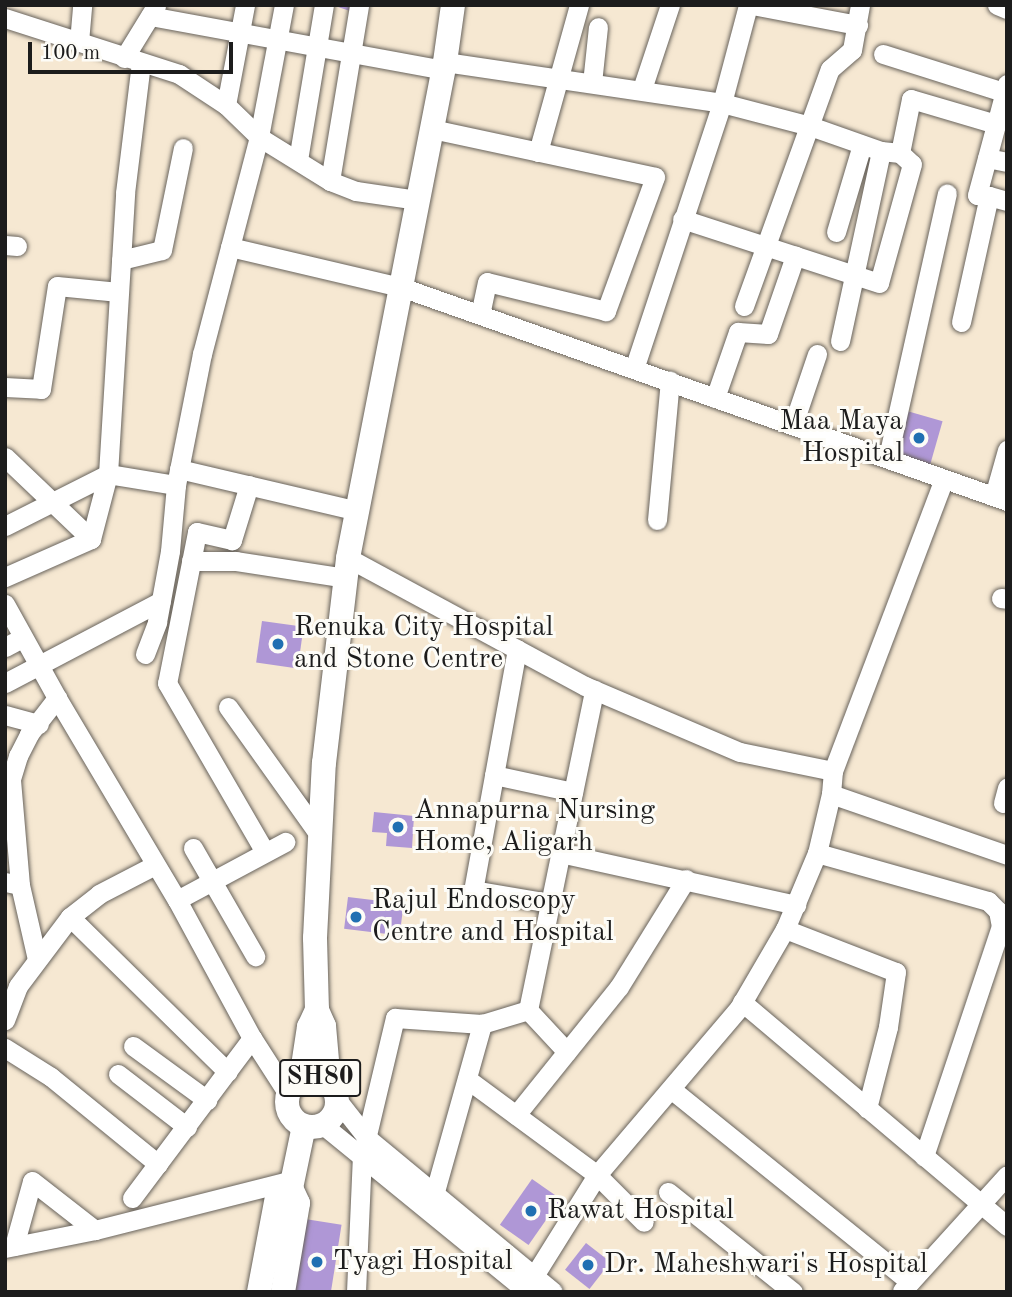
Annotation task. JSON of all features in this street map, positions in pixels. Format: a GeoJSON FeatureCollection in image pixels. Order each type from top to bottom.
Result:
{"type":"FeatureCollection","features":[{"type":"Feature","properties":{"kind":"main road"},"geometry":{"type":"LineString","coordinates":[[333,1092],[324,1026],[317,1010],[315,938],[324,763],[347,568],[444,66],[453,5]]}},
{"type":"Feature","properties":{"kind":"main road"},"geometry":{"type":"LineString","coordinates":[[295,1087],[309,1027],[317,1010]]}},
{"type":"Feature","properties":{"kind":"main road","name":"SH80"},"geometry":{"type":"LineString","coordinates":[[258,1292],[277,1197],[292,1184],[314,1126],[336,1111],[333,1092],[320,1078],[295,1087],[289,1113],[314,1126]]}},
{"type":"Feature","properties":{"kind":"main road","name":"SH80"},"geometry":{"type":"LineString","coordinates":[[283,1292],[298,1203],[292,1184]]}},
{"type":"Feature","properties":{"kind":"street"},"geometry":{"type":"LineString","coordinates":[[79,42],[82,5]]}},
{"type":"Feature","properties":{"kind":"street"},"geometry":{"type":"LineString","coordinates":[[226,105],[245,5]]}},
{"type":"Feature","properties":{"kind":"street"},"geometry":{"type":"LineString","coordinates":[[145,654],[161,601],[177,477],[202,354],[259,137],[284,5]]}},
{"type":"Feature","properties":{"kind":"street"},"geometry":{"type":"LineString","coordinates":[[298,160],[324,5]]}},
{"type":"Feature","properties":{"kind":"street"},"geometry":{"type":"LineString","coordinates":[[330,181],[359,5]]}},
{"type":"Feature","properties":{"kind":"street"},"geometry":{"type":"LineString","coordinates":[[538,152],[579,5]]}},
{"type":"Feature","properties":{"kind":"street"},"geometry":{"type":"LineString","coordinates":[[642,89],[670,5]]}},
{"type":"Feature","properties":{"kind":"street"},"geometry":{"type":"LineString","coordinates":[[634,369],[722,103],[750,5],[859,15],[852,50],[830,69],[744,306]]}},
{"type":"Feature","properties":{"kind":"street"},"geometry":{"type":"LineString","coordinates":[[997,5],[1007,9]]}},
{"type":"Feature","properties":{"kind":"street"},"geometry":{"type":"LineString","coordinates":[[91,538],[108,474],[132,61],[154,10],[240,32],[351,53],[642,89],[722,103],[810,126],[881,150],[912,164],[879,284],[682,219]]}},
{"type":"Feature","properties":{"kind":"street"},"geometry":{"type":"LineString","coordinates":[[5,18],[179,74],[226,105],[259,137],[330,181],[356,191],[418,200]]}},
{"type":"Feature","properties":{"kind":"street"},"geometry":{"type":"LineString","coordinates":[[592,83],[598,27]]}},
{"type":"Feature","properties":{"kind":"street"},"geometry":{"type":"LineString","coordinates":[[883,54],[1006,90],[977,195],[998,199],[961,322]]}},
{"type":"Feature","properties":{"kind":"street"},"geometry":{"type":"LineString","coordinates":[[836,232],[911,99],[996,124]]}},
{"type":"Feature","properties":{"kind":"street"},"geometry":{"type":"LineString","coordinates":[[432,129],[655,177],[606,311],[487,282],[480,314]]}},
{"type":"Feature","properties":{"kind":"street"},"geometry":{"type":"LineString","coordinates":[[121,260],[162,250],[183,148]]}},
{"type":"Feature","properties":{"kind":"street"},"geometry":{"type":"LineString","coordinates":[[840,341],[881,150]]}},
{"type":"Feature","properties":{"kind":"street"},"geometry":{"type":"LineString","coordinates":[[987,158],[1007,162]]}},
{"type":"Feature","properties":{"kind":"street"},"geometry":{"type":"LineString","coordinates":[[888,457],[947,194]]}},
{"type":"Feature","properties":{"kind":"street"},"geometry":{"type":"LineString","coordinates":[[230,247],[401,287],[888,457],[1000,499],[1007,450]]}},
{"type":"Feature","properties":{"kind":"street"},"geometry":{"type":"LineString","coordinates":[[715,398],[738,332],[768,334],[794,256]]}},
{"type":"Feature","properties":{"kind":"street"},"geometry":{"type":"LineString","coordinates":[[5,387],[41,389],[57,286],[119,292]]}},
{"type":"Feature","properties":{"kind":"street"},"geometry":{"type":"LineString","coordinates":[[793,425],[817,354]]}},
{"type":"Feature","properties":{"kind":"street"},"geometry":{"type":"LineString","coordinates":[[657,520],[670,382]]}},
{"type":"Feature","properties":{"kind":"street"},"geometry":{"type":"LineString","coordinates":[[5,457],[91,538]]}},
{"type":"Feature","properties":{"kind":"street"},"geometry":{"type":"LineString","coordinates":[[5,526],[108,474],[177,477],[249,485],[358,511]]}},
{"type":"Feature","properties":{"kind":"street"},"geometry":{"type":"LineString","coordinates":[[531,1284],[597,1175],[742,1002],[785,929],[817,853],[831,794],[832,771],[944,479]]}},
{"type":"Feature","properties":{"kind":"street"},"geometry":{"type":"LineString","coordinates":[[249,485],[232,540],[197,532],[167,683],[265,852]]}},
{"type":"Feature","properties":{"kind":"street"},"geometry":{"type":"LineString","coordinates":[[5,577],[91,538]]}},
{"type":"Feature","properties":{"kind":"street"},"geometry":{"type":"LineString","coordinates":[[191,561],[347,568],[517,649],[594,690],[740,752],[832,771]]}},
{"type":"Feature","properties":{"kind":"street"},"geometry":{"type":"LineString","coordinates":[[5,683],[161,601]]}},
{"type":"Feature","properties":{"kind":"street"},"geometry":{"type":"LineString","coordinates":[[6,607],[14,642],[38,666],[177,900],[252,1038],[295,1087]]}},
{"type":"Feature","properties":{"kind":"street"},"geometry":{"type":"LineString","coordinates":[[517,649],[473,890],[550,903]]}},
{"type":"Feature","properties":{"kind":"street"},"geometry":{"type":"LineString","coordinates":[[528,1010],[594,690]]}},
{"type":"Feature","properties":{"kind":"street"},"geometry":{"type":"LineString","coordinates":[[37,959],[13,883],[11,779],[18,756],[57,698]]}},
{"type":"Feature","properties":{"kind":"street"},"geometry":{"type":"LineString","coordinates":[[228,707],[320,836]]}},
{"type":"Feature","properties":{"kind":"street"},"geometry":{"type":"LineString","coordinates":[[5,716],[39,724]]}},
{"type":"Feature","properties":{"kind":"street"},"geometry":{"type":"LineString","coordinates":[[494,775],[573,792]]}},
{"type":"Feature","properties":{"kind":"street"},"geometry":{"type":"LineString","coordinates":[[831,794],[1007,855]]}},
{"type":"Feature","properties":{"kind":"street"},"geometry":{"type":"LineString","coordinates":[[177,900],[285,842]]}},
{"type":"Feature","properties":{"kind":"street"},"geometry":{"type":"LineString","coordinates":[[193,848],[255,956]]}},
{"type":"Feature","properties":{"kind":"street"},"geometry":{"type":"LineString","coordinates":[[560,853],[796,905]]}},
{"type":"Feature","properties":{"kind":"street"},"geometry":{"type":"LineString","coordinates":[[817,853],[988,901],[998,911],[1001,926],[924,1156]]}},
{"type":"Feature","properties":{"kind":"street"},"geometry":{"type":"LineString","coordinates":[[5,1020],[18,986],[70,917],[100,894],[155,865]]}},
{"type":"Feature","properties":{"kind":"street"},"geometry":{"type":"LineString","coordinates":[[516,1115],[619,987],[686,879]]}},
{"type":"Feature","properties":{"kind":"street"},"geometry":{"type":"LineString","coordinates":[[70,917],[228,1072]]}},
{"type":"Feature","properties":{"kind":"street"},"geometry":{"type":"LineString","coordinates":[[785,929],[896,972],[888,1027],[867,1108]]}},
{"type":"Feature","properties":{"kind":"street"},"geometry":{"type":"LineString","coordinates":[[742,1002],[1007,1226]]}},
{"type":"Feature","properties":{"kind":"street"},"geometry":{"type":"LineString","coordinates":[[528,1010],[567,1052]]}},
{"type":"Feature","properties":{"kind":"street"},"geometry":{"type":"LineString","coordinates":[[356,1292],[365,1147],[395,1018],[482,1024],[528,1010]]}},
{"type":"Feature","properties":{"kind":"street"},"geometry":{"type":"LineString","coordinates":[[434,1195],[482,1024]]}},
{"type":"Feature","properties":{"kind":"street"},"geometry":{"type":"LineString","coordinates":[[132,1198],[252,1038]]}},
{"type":"Feature","properties":{"kind":"street"},"geometry":{"type":"LineString","coordinates":[[133,1046],[207,1100]]}},
{"type":"Feature","properties":{"kind":"street"},"geometry":{"type":"LineString","coordinates":[[5,1048],[51,1077],[158,1164]]}},
{"type":"Feature","properties":{"kind":"street"},"geometry":{"type":"LineString","coordinates":[[118,1074],[187,1126]]}},
{"type":"Feature","properties":{"kind":"street"},"geometry":{"type":"LineString","coordinates":[[467,1079],[597,1175],[644,1222]]}},
{"type":"Feature","properties":{"kind":"street"},"geometry":{"type":"LineString","coordinates":[[671,1089],[906,1287],[1007,1175]]}},
{"type":"Feature","properties":{"kind":"street"},"geometry":{"type":"LineString","coordinates":[[333,1092],[365,1147],[531,1284],[552,1292]]}},
{"type":"Feature","properties":{"kind":"street"},"geometry":{"type":"LineString","coordinates":[[314,1126],[365,1147],[434,1195],[531,1284]]}},
{"type":"Feature","properties":{"kind":"street"},"geometry":{"type":"LineString","coordinates":[[95,1230],[32,1181],[10,1247],[95,1230],[292,1184]]}},
{"type":"Feature","properties":{"kind":"street"},"geometry":{"type":"LineString","coordinates":[[668,1192],[793,1292]]}},
{"type":"Feature","properties":{"kind":"building"},"geometry":{"type":"Polygon","coordinates":[[[332,5],[354,5],[353,12],[332,5]]]}},
{"type":"Feature","properties":{"kind":"building"},"geometry":{"type":"Polygon","coordinates":[[[907,411],[943,421],[930,466],[894,456],[907,411]]]}},
{"type":"Feature","properties":{"kind":"building"},"geometry":{"type":"Polygon","coordinates":[[[262,621],[304,627],[298,668],[256,663],[262,621]]]}},
{"type":"Feature","properties":{"kind":"building"},"geometry":{"type":"Polygon","coordinates":[[[374,812],[414,816],[412,848],[386,846],[387,833],[372,832],[374,812]]]}},
{"type":"Feature","properties":{"kind":"building"},"geometry":{"type":"Polygon","coordinates":[[[348,897],[404,904],[400,936],[344,929],[348,897]]]}},
{"type":"Feature","properties":{"kind":"building"},"geometry":{"type":"Polygon","coordinates":[[[532,1179],[561,1199],[529,1245],[500,1225],[532,1179]]]}},
{"type":"Feature","properties":{"kind":"building"},"geometry":{"type":"Polygon","coordinates":[[[305,1219],[342,1225],[331,1292],[293,1292],[305,1219]]]}},
{"type":"Feature","properties":{"kind":"building"},"geometry":{"type":"Polygon","coordinates":[[[586,1243],[610,1262],[589,1289],[565,1270],[586,1243]]]}},
{"type":"Feature","properties":{"kind":"place","name":"Maa Maya Hospital"},"geometry":{"type":"Point","coordinates":[919,438]}},
{"type":"Feature","properties":{"kind":"place","name":"Renuka City Hospital and Stone Centre"},"geometry":{"type":"Point","coordinates":[278,644]}},
{"type":"Feature","properties":{"kind":"place","name":"Annapurna Nursing Home, Aligarh"},"geometry":{"type":"Point","coordinates":[398,827]}},
{"type":"Feature","properties":{"kind":"place","name":"Rajul Endoscopy Centre and Hospital"},"geometry":{"type":"Point","coordinates":[356,917]}},
{"type":"Feature","properties":{"kind":"place","name":"Rawat Hospital"},"geometry":{"type":"Point","coordinates":[531,1211]}},
{"type":"Feature","properties":{"kind":"place","name":"Tyagi Hospital"},"geometry":{"type":"Point","coordinates":[317,1262]}},
{"type":"Feature","properties":{"kind":"place","name":"Dr. Maheshwari's Hospital"},"geometry":{"type":"Point","coordinates":[588,1265]}}]}
